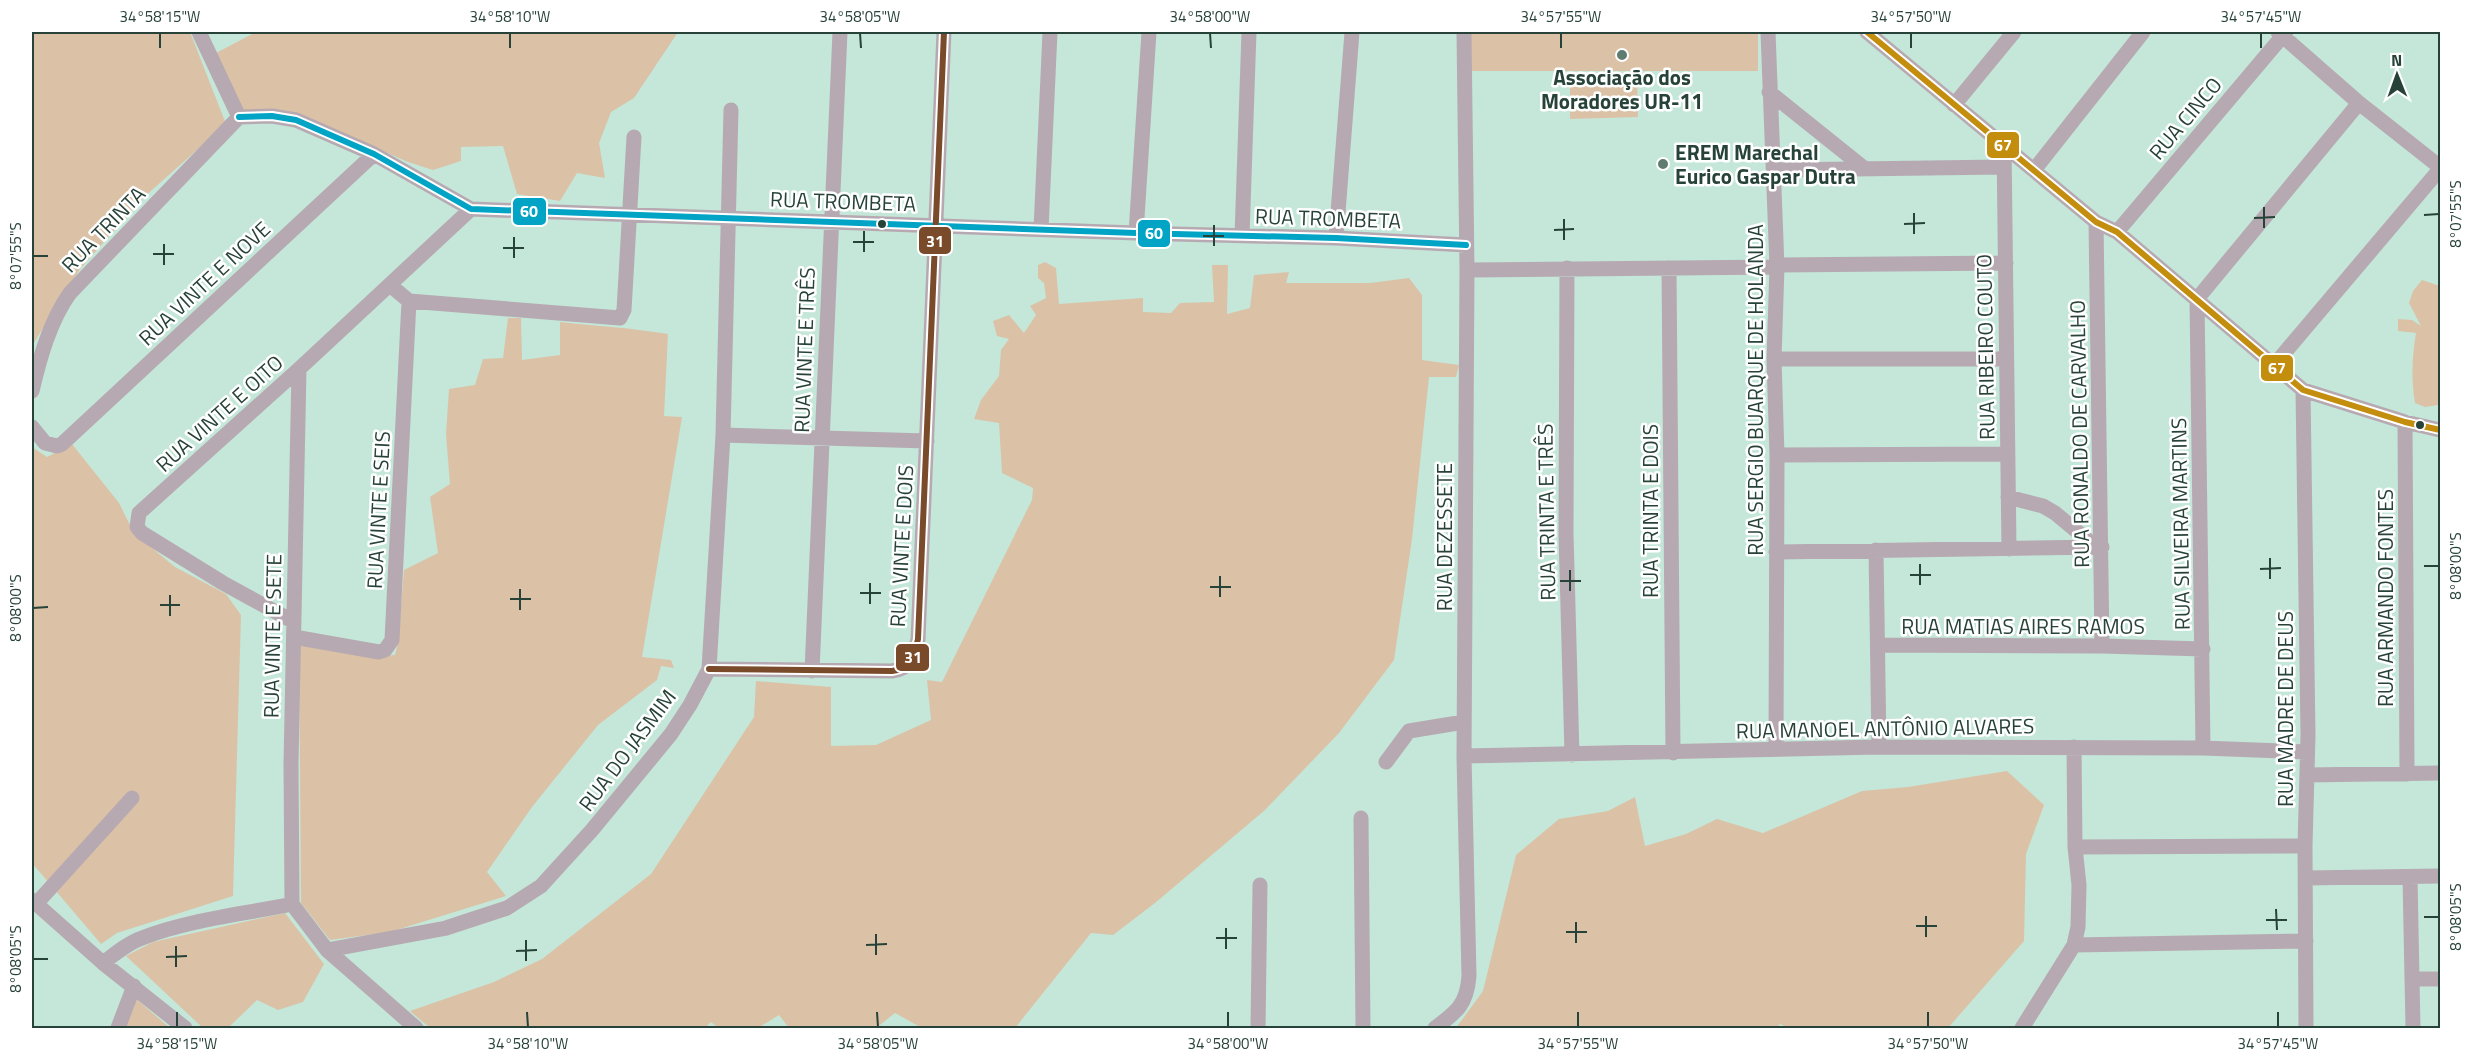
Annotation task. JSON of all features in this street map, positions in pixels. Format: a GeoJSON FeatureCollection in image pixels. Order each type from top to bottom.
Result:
{"type":"FeatureCollection","features":[{"type":"Feature","properties":{"kind":"street"},"geometry":{"type":"LineString","coordinates":[[199,32],[239,117]]}},
{"type":"Feature","properties":{"kind":"street","name":"RUA VINTE E TRÊS"},"geometry":{"type":"LineString","coordinates":[[812,671],[840,32]]}},
{"type":"Feature","properties":{"kind":"street","name":"RUA VINTE E DOIS"},"geometry":{"type":"LineString","coordinates":[[709,669],[892,671],[904,669],[910,664],[918,639],[944,32]]}},
{"type":"Feature","properties":{"kind":"street"},"geometry":{"type":"LineString","coordinates":[[1041,229],[1050,32]]}},
{"type":"Feature","properties":{"kind":"street"},"geometry":{"type":"LineString","coordinates":[[1136,233],[1149,32]]}},
{"type":"Feature","properties":{"kind":"street"},"geometry":{"type":"LineString","coordinates":[[1242,236],[1249,32]]}},
{"type":"Feature","properties":{"kind":"street"},"geometry":{"type":"LineString","coordinates":[[1336,237],[1352,32]]}},
{"type":"Feature","properties":{"kind":"street","name":"RUA DEZESSETE"},"geometry":{"type":"LineString","coordinates":[[1435,1029],[1464,1002],[1468,989],[1464,756],[1467,270],[1464,32]]}},
{"type":"Feature","properties":{"kind":"street","name":"RUA SERGIO BUARQUE DE HOLANDA"},"geometry":{"type":"LineString","coordinates":[[1768,32],[1777,266],[1774,359],[1777,455],[1776,749]]}},
{"type":"Feature","properties":{"kind":"street"},"geometry":{"type":"LineString","coordinates":[[1954,105],[2014,32]]}},
{"type":"Feature","properties":{"kind":"street"},"geometry":{"type":"LineString","coordinates":[[2034,170],[2143,32]]}},
{"type":"Feature","properties":{"kind":"street"},"geometry":{"type":"LineString","coordinates":[[2275,364],[2440,168],[2359,102],[2282,33]]}},
{"type":"Feature","properties":{"kind":"street","name":"RUA CINCO"},"geometry":{"type":"LineString","coordinates":[[2117,232],[2282,33]]}},
{"type":"Feature","properties":{"kind":"street"},"geometry":{"type":"LineString","coordinates":[[1877,35],[1954,105],[2096,222],[2117,232],[2303,390],[2405,422],[2440,430]]}},
{"type":"Feature","properties":{"kind":"street"},"geometry":{"type":"LineString","coordinates":[[1769,92],[1864,168]]}},
{"type":"Feature","properties":{"kind":"street"},"geometry":{"type":"LineString","coordinates":[[2197,299],[2359,102]]}},
{"type":"Feature","properties":{"kind":"street","name":"RUA DO JASMIM"},"geometry":{"type":"LineString","coordinates":[[327,950],[446,927],[507,908],[541,886],[592,830],[671,734],[709,669],[723,435],[731,110]]}},
{"type":"Feature","properties":{"kind":"street","name":"RUA TROMBETA"},"geometry":{"type":"LineString","coordinates":[[239,117],[272,116],[297,120],[374,154],[471,209],[1136,233],[1336,237],[1466,245]]}},
{"type":"Feature","properties":{"kind":"street","name":"RUA TRINTA"},"geometry":{"type":"LineString","coordinates":[[32,391],[52,325],[70,293],[239,117]]}},
{"type":"Feature","properties":{"kind":"street"},"geometry":{"type":"LineString","coordinates":[[390,285],[409,301],[620,318],[624,310],[634,137]]}},
{"type":"Feature","properties":{"kind":"street","name":"RUA RIBEIRO COUTO"},"geometry":{"type":"LineString","coordinates":[[2004,145],[2009,549]]}},
{"type":"Feature","properties":{"kind":"street","name":"RUA VINTE E NOVE"},"geometry":{"type":"LineString","coordinates":[[32,427],[45,443],[57,446],[62,444],[374,154]]}},
{"type":"Feature","properties":{"kind":"street"},"geometry":{"type":"LineString","coordinates":[[1775,170],[2003,167]]}},
{"type":"Feature","properties":{"kind":"street","name":"RUA VINTE E OITO"},"geometry":{"type":"LineString","coordinates":[[294,629],[142,533],[137,527],[139,513],[299,369],[471,209]]}},
{"type":"Feature","properties":{"kind":"street","name":"RUA RONALDO DE CARVALHO"},"geometry":{"type":"LineString","coordinates":[[2096,222],[2102,646]]}},
{"type":"Feature","properties":{"kind":"street"},"geometry":{"type":"LineString","coordinates":[[1467,270],[2006,263]]}},
{"type":"Feature","properties":{"kind":"street","name":"RUA TRINTA E TRÊS"},"geometry":{"type":"LineString","coordinates":[[1567,268],[1566,521],[1572,755]]}},
{"type":"Feature","properties":{"kind":"street","name":"RUA TRINTA E DOIS"},"geometry":{"type":"LineString","coordinates":[[1669,268],[1673,753]]}},
{"type":"Feature","properties":{"kind":"street","name":"RUA SILVEIRA MARTINS"},"geometry":{"type":"LineString","coordinates":[[2197,299],[2203,748]]}},
{"type":"Feature","properties":{"kind":"street","name":"RUA VINTE E SEIS"},"geometry":{"type":"LineString","coordinates":[[294,629],[379,652],[385,650],[392,640],[409,301]]}},
{"type":"Feature","properties":{"kind":"street"},"geometry":{"type":"LineString","coordinates":[[1774,359],[2006,359]]}},
{"type":"Feature","properties":{"kind":"street","name":"RUA VINTE E SETE"},"geometry":{"type":"LineString","coordinates":[[292,904],[291,764],[299,369]]}},
{"type":"Feature","properties":{"kind":"street","name":"RUA MADRE DE DEUS"},"geometry":{"type":"LineString","coordinates":[[2303,390],[2307,752],[2306,1029]]}},
{"type":"Feature","properties":{"kind":"street","name":"RUA ARMANDO FONTES"},"geometry":{"type":"LineString","coordinates":[[2405,422],[2407,774]]}},
{"type":"Feature","properties":{"kind":"street","name":"RUA VINTE E DOIS"},"geometry":{"type":"LineString","coordinates":[[723,435],[927,441]]}},
{"type":"Feature","properties":{"kind":"street"},"geometry":{"type":"LineString","coordinates":[[1777,455],[2007,454]]}},
{"type":"Feature","properties":{"kind":"street"},"geometry":{"type":"LineString","coordinates":[[2008,497],[2043,506],[2100,548]]}},
{"type":"Feature","properties":{"kind":"street"},"geometry":{"type":"LineString","coordinates":[[1776,552],[2100,548]]}},
{"type":"Feature","properties":{"kind":"street"},"geometry":{"type":"LineString","coordinates":[[1876,550],[1879,747]]}},
{"type":"Feature","properties":{"kind":"street","name":"RUA MATIAS AIRES RAMOS"},"geometry":{"type":"LineString","coordinates":[[1878,645],[2203,649]]}},
{"type":"Feature","properties":{"kind":"street"},"geometry":{"type":"LineString","coordinates":[[1386,762],[1409,731],[1464,722]]}},
{"type":"Feature","properties":{"kind":"street","name":"RUA MANOEL ANTÔNIO ALVARES"},"geometry":{"type":"LineString","coordinates":[[1464,756],[1879,747],[2203,748],[2307,752]]}},
{"type":"Feature","properties":{"kind":"street"},"geometry":{"type":"LineString","coordinates":[[2022,1029],[2074,945],[2078,927],[2079,885],[2075,848],[2074,747]]}},
{"type":"Feature","properties":{"kind":"street"},"geometry":{"type":"LineString","coordinates":[[2307,775],[2440,773]]}},
{"type":"Feature","properties":{"kind":"street"},"geometry":{"type":"LineString","coordinates":[[132,798],[34,902],[103,963],[185,1029]]}},
{"type":"Feature","properties":{"kind":"street"},"geometry":{"type":"LineString","coordinates":[[1361,818],[1363,1029]]}},
{"type":"Feature","properties":{"kind":"street"},"geometry":{"type":"LineString","coordinates":[[2075,848],[2305,846]]}},
{"type":"Feature","properties":{"kind":"street"},"geometry":{"type":"LineString","coordinates":[[2306,878],[2440,876]]}},
{"type":"Feature","properties":{"kind":"street"},"geometry":{"type":"LineString","coordinates":[[2410,877],[2413,1029]]}},
{"type":"Feature","properties":{"kind":"street"},"geometry":{"type":"LineString","coordinates":[[1258,1029],[1260,885]]}},
{"type":"Feature","properties":{"kind":"street"},"geometry":{"type":"LineString","coordinates":[[103,963],[124,947],[141,938],[168,930],[292,904],[327,950],[416,1029]]}},
{"type":"Feature","properties":{"kind":"street"},"geometry":{"type":"LineString","coordinates":[[2074,945],[2306,941]]}},
{"type":"Feature","properties":{"kind":"street"},"geometry":{"type":"LineString","coordinates":[[2413,979],[2440,979]]}},
{"type":"Feature","properties":{"kind":"street"},"geometry":{"type":"LineString","coordinates":[[118,1029],[134,986]]}},
{"type":"Feature","properties":{"kind":"shaded area"},"geometry":{"type":"Polygon","coordinates":[[[32,32],[190,32],[226,124],[143,198],[80,269],[32,346],[32,32]]]}},
{"type":"Feature","properties":{"kind":"shaded area"},"geometry":{"type":"Polygon","coordinates":[[[256,32],[678,32],[634,98],[611,112],[599,143],[605,178],[577,173],[560,201],[517,194],[503,146],[461,147],[461,161],[433,170],[408,162],[312,120],[240,113],[216,53],[256,32]]]}},
{"type":"Feature","properties":{"kind":"shaded area"},"geometry":{"type":"Polygon","coordinates":[[[1464,32],[1758,32],[1758,71],[1465,71],[1464,32]]]}},
{"type":"Feature","properties":{"kind":"shaded area"},"geometry":{"type":"Polygon","coordinates":[[[1570,80],[1637,80],[1638,117],[1570,119],[1570,80]]]}},
{"type":"Feature","properties":{"kind":"shaded area"},"geometry":{"type":"Polygon","coordinates":[[[1045,262],[1056,268],[1059,304],[1143,298],[1143,312],[1171,313],[1180,303],[1214,302],[1212,265],[1228,265],[1227,314],[1250,308],[1254,275],[1289,272],[1286,283],[1370,283],[1409,278],[1422,295],[1422,360],[1459,365],[1456,377],[1429,377],[1412,539],[1394,660],[1339,733],[1265,810],[1155,903],[1113,935],[1091,933],[1015,1028],[922,1028],[895,1013],[876,1028],[789,1028],[779,1015],[758,1028],[718,1028],[711,1022],[705,1028],[430,1028],[410,1011],[494,982],[542,959],[651,874],[754,717],[756,681],[831,687],[831,746],[876,745],[931,720],[927,680],[942,682],[1032,500],[1033,488],[1002,473],[999,423],[974,419],[981,400],[999,376],[1001,350],[1009,339],[997,336],[993,321],[1009,315],[1024,333],[1036,315],[1030,306],[1046,298],[1044,283],[1038,278],[1038,265],[1045,262]]]}},
{"type":"Feature","properties":{"kind":"shaded area"},"geometry":{"type":"Polygon","coordinates":[[[2422,280],[2440,286],[2440,399],[2438,405],[2425,407],[2415,403],[2412,368],[2416,333],[2398,331],[2398,319],[2412,320],[2421,326],[2409,303],[2413,291],[2422,280]]]}},
{"type":"Feature","properties":{"kind":"shaded area"},"geometry":{"type":"Polygon","coordinates":[[[508,318],[521,318],[522,360],[560,355],[560,322],[668,334],[664,416],[682,417],[642,657],[671,660],[674,668],[661,666],[657,680],[598,725],[532,807],[487,872],[506,896],[390,932],[330,940],[301,903],[299,641],[381,656],[395,655],[404,570],[438,553],[430,497],[450,484],[446,434],[449,389],[475,385],[483,359],[503,358],[508,318]]]}},
{"type":"Feature","properties":{"kind":"shaded area"},"geometry":{"type":"Polygon","coordinates":[[[72,444],[119,503],[134,533],[175,567],[226,594],[241,615],[233,896],[117,933],[101,944],[32,863],[32,447],[47,457],[72,444]]]}},
{"type":"Feature","properties":{"kind":"shaded area"},"geometry":{"type":"Polygon","coordinates":[[[2007,771],[2044,805],[2026,854],[2024,941],[1948,1028],[1788,1028],[1780,1024],[1776,1028],[1456,1028],[1483,991],[1516,855],[1559,819],[1608,811],[1635,797],[1645,846],[1686,834],[1717,819],[1763,833],[1862,791],[1908,787],[2007,771]]]}},
{"type":"Feature","properties":{"kind":"shaded area"},"geometry":{"type":"Polygon","coordinates":[[[285,913],[324,964],[303,1002],[278,1010],[257,1000],[228,1028],[203,1028],[126,956],[153,942],[285,913]]]}},
{"type":"Feature","properties":{"kind":"shaded area"},"geometry":{"type":"Polygon","coordinates":[[[135,998],[170,1028],[125,1028],[135,998]]]}},
{"type":"Feature","properties":{"kind":"transit line","name":"31"},"geometry":{"type":"LineString","coordinates":[[709,669],[892,671],[904,667],[913,656],[918,639],[944,32]]}},
{"type":"Feature","properties":{"kind":"transit line","name":"67"},"geometry":{"type":"LineString","coordinates":[[1867,32],[2096,222],[2117,232],[2303,390],[2405,422],[2440,430]]}},
{"type":"Feature","properties":{"kind":"transit line","name":"60"},"geometry":{"type":"LineString","coordinates":[[239,117],[272,116],[296,120],[374,154],[471,209],[1336,238],[1466,245]]}},
{"type":"Feature","properties":{"kind":"place","name":"Associação dos Moradores UR-11"},"geometry":{"type":"Point","coordinates":[1622,55]}},
{"type":"Feature","properties":{"kind":"place","name":"EREM Marechal Eurico Gaspar Dutra"},"geometry":{"type":"Point","coordinates":[1663,164]}}]}
